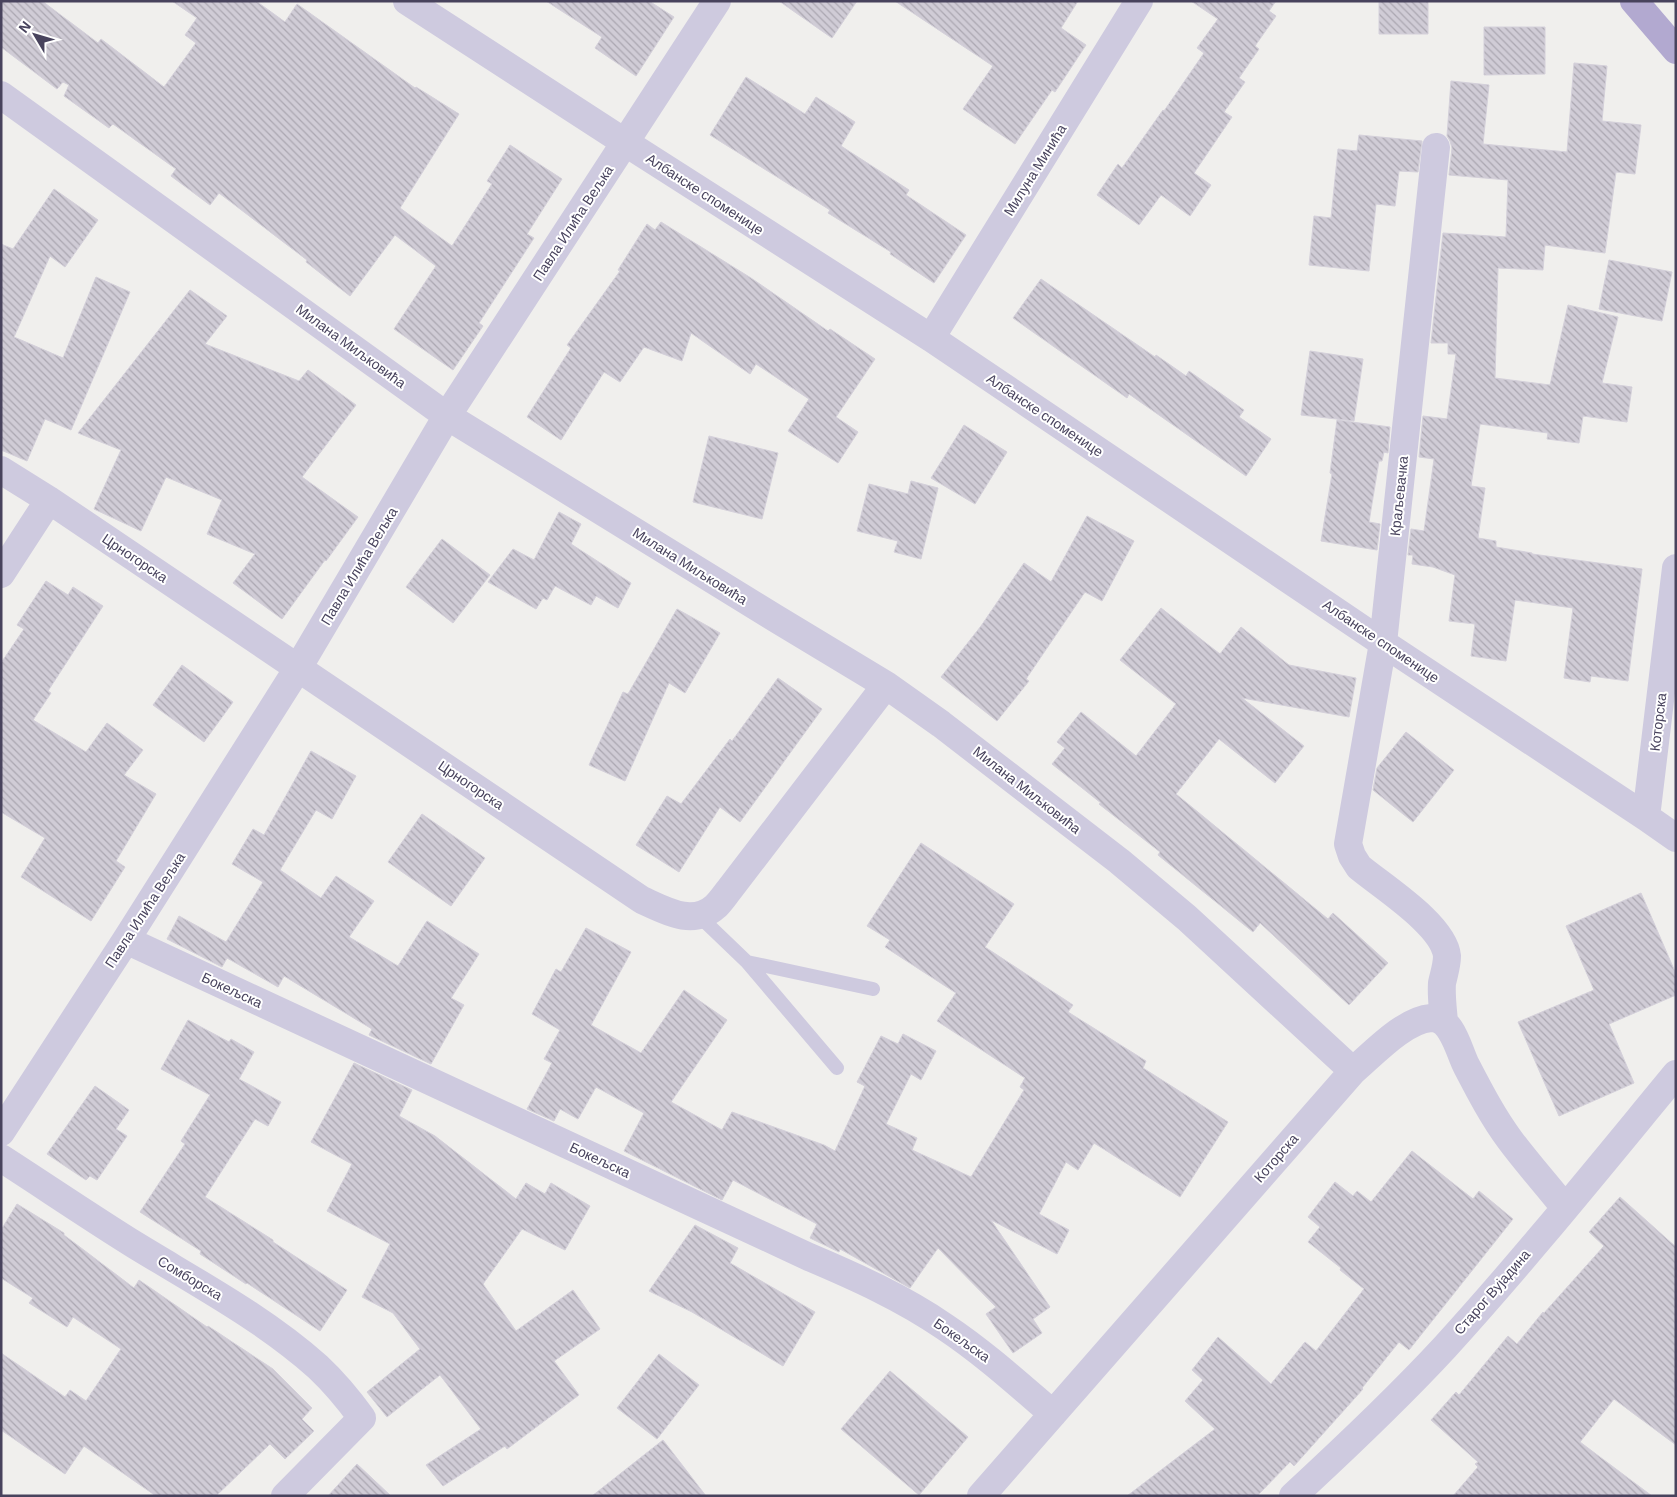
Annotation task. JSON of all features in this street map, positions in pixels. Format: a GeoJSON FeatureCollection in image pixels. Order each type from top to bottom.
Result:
{"type":"FeatureCollection","features":[{"type":"Feature","properties":{"kind":"main road"},"geometry":{"type":"LineString","coordinates":[[1634,1],[1676,50]]}},
{"type":"Feature","properties":{"kind":"street","name":"Албанске споменице"},"geometry":{"type":"LineString","coordinates":[[407,1],[931,338],[1676,838]]}},
{"type":"Feature","properties":{"kind":"street","name":"Павла Илића Вељка"},"geometry":{"type":"LineString","coordinates":[[1,1132],[126,940],[298,668],[448,416],[717,1]]}},
{"type":"Feature","properties":{"kind":"street","name":"Милуна Минића"},"geometry":{"type":"LineString","coordinates":[[931,338],[1140,1]]}},
{"type":"Feature","properties":{"kind":"street","name":"Милана Миљковића"},"geometry":{"type":"LineString","coordinates":[[1,95],[448,416],[774,618],[886,684],[964,740],[1119,861],[1187,918],[1353,1071]]}},
{"type":"Feature","properties":{"kind":"street","name":"Краљевачка"},"geometry":{"type":"LineString","coordinates":[[1436,147],[1383,643],[1348,844],[1352,856],[1359,867],[1423,918],[1442,939],[1447,958],[1442,985],[1444,1022]]}},
{"type":"Feature","properties":{"kind":"street","name":"Црногорска"},"geometry":{"type":"LineString","coordinates":[[1,470],[49,500],[642,900],[679,916],[698,915]]}},
{"type":"Feature","properties":{"kind":"street"},"geometry":{"type":"LineString","coordinates":[[1,574],[49,500]]}},
{"type":"Feature","properties":{"kind":"street","name":"Которска"},"geometry":{"type":"LineString","coordinates":[[1646,817],[1676,568]]}},
{"type":"Feature","properties":{"kind":"street"},"geometry":{"type":"LineString","coordinates":[[698,915],[715,907],[730,890],[886,684]]}},
{"type":"Feature","properties":{"kind":"street","name":"Бокељска"},"geometry":{"type":"LineString","coordinates":[[126,940],[809,1257],[869,1283],[946,1327],[994,1363],[1053,1414]]}},
{"type":"Feature","properties":{"kind":"street","name":"Которска"},"geometry":{"type":"LineString","coordinates":[[981,1496],[1353,1071],[1398,1032],[1415,1023],[1432,1018],[1444,1022]]}},
{"type":"Feature","properties":{"kind":"street"},"geometry":{"type":"LineString","coordinates":[[1444,1022],[1454,1036],[1464,1060],[1500,1125],[1565,1208]]}},
{"type":"Feature","properties":{"kind":"street","name":"Старог Вујадина"},"geometry":{"type":"LineString","coordinates":[[1293,1496],[1361,1432],[1444,1347],[1565,1208],[1676,1074]]}},
{"type":"Feature","properties":{"kind":"street","name":"Сомборска"},"geometry":{"type":"LineString","coordinates":[[1,1158],[134,1245],[226,1299],[287,1342],[318,1367],[347,1398],[362,1418],[285,1496]]}},
{"type":"Feature","properties":{"kind":"lane"},"geometry":{"type":"LineString","coordinates":[[698,915],[747,962],[837,1068]]}},
{"type":"Feature","properties":{"kind":"lane"},"geometry":{"type":"LineString","coordinates":[[747,962],[873,989]]}},
{"type":"Feature","properties":{"kind":"building"},"geometry":{"type":"Polygon","coordinates":[[[1,1],[42,1],[98,43],[101,39],[164,87],[196,43],[185,35],[197,18],[172,1],[256,1],[285,22],[297,4],[415,88],[459,114],[400,208],[452,246],[492,184],[487,181],[510,145],[562,179],[527,234],[534,238],[479,323],[483,326],[453,370],[394,329],[436,266],[395,235],[350,296],[306,262],[307,260],[219,193],[210,205],[171,176],[176,169],[113,124],[109,128],[64,96],[69,85],[63,82],[57,89],[1,47],[1,1]]]}},
{"type":"Feature","properties":{"kind":"building"},"geometry":{"type":"Polygon","coordinates":[[[546,1],[649,1],[674,17],[636,76],[595,48],[602,37],[546,1]]]}},
{"type":"Feature","properties":{"kind":"building"},"geometry":{"type":"Polygon","coordinates":[[[779,1],[857,1],[832,38],[779,1]]]}},
{"type":"Feature","properties":{"kind":"building"},"geometry":{"type":"Polygon","coordinates":[[[895,1],[1078,1],[1061,28],[1086,45],[1055,92],[1052,90],[1015,144],[963,109],[993,66],[895,1]]]}},
{"type":"Feature","properties":{"kind":"building"},"geometry":{"type":"Polygon","coordinates":[[[1191,1],[1276,1],[1269,11],[1276,16],[1255,46],[1259,49],[1239,78],[1245,82],[1224,112],[1232,117],[1194,173],[1211,185],[1190,216],[1161,195],[1139,225],[1097,195],[1118,164],[1122,168],[1204,53],[1197,48],[1218,19],[1191,1]]]}},
{"type":"Feature","properties":{"kind":"building"},"geometry":{"type":"Polygon","coordinates":[[[1379,1],[1428,1],[1428,34],[1379,34],[1379,1]]]}},
{"type":"Feature","properties":{"kind":"building"},"geometry":{"type":"Polygon","coordinates":[[[1484,27],[1545,27],[1545,74],[1484,75],[1484,27]]]}},
{"type":"Feature","properties":{"kind":"building"},"geometry":{"type":"Polygon","coordinates":[[[1574,63],[1607,66],[1602,121],[1641,125],[1635,174],[1616,172],[1605,253],[1545,245],[1543,270],[1498,268],[1495,378],[1550,385],[1568,305],[1618,317],[1602,383],[1632,387],[1627,422],[1583,416],[1579,443],[1547,439],[1548,433],[1480,424],[1471,486],[1485,488],[1478,538],[1496,541],[1496,547],[1532,554],[1642,569],[1628,681],[1591,676],[1590,682],[1564,678],[1573,608],[1515,600],[1506,661],[1471,656],[1475,624],[1449,621],[1455,575],[1433,567],[1412,564],[1413,555],[1408,555],[1411,529],[1424,531],[1434,459],[1419,457],[1423,416],[1447,419],[1456,354],[1448,354],[1448,343],[1431,343],[1443,233],[1506,237],[1508,180],[1449,175],[1452,148],[1447,136],[1451,81],[1489,85],[1483,144],[1567,152],[1574,63]]]}},
{"type":"Feature","properties":{"kind":"building"},"geometry":{"type":"Polygon","coordinates":[[[746,77],[805,114],[816,97],[855,122],[841,146],[909,190],[906,195],[966,235],[934,283],[890,254],[891,252],[828,213],[830,210],[710,135],[746,77]]]}},
{"type":"Feature","properties":{"kind":"building"},"geometry":{"type":"Polygon","coordinates":[[[1359,135],[1422,141],[1418,172],[1399,171],[1395,206],[1376,204],[1369,271],[1309,265],[1314,216],[1331,218],[1338,149],[1357,151],[1359,135]]]}},
{"type":"Feature","properties":{"kind":"building"},"geometry":{"type":"Polygon","coordinates":[[[54,189],[98,220],[65,267],[50,256],[14,337],[63,358],[96,277],[130,292],[71,430],[45,419],[27,461],[1,450],[1,244],[13,249],[54,189]]]}},
{"type":"Feature","properties":{"kind":"building"},"geometry":{"type":"Polygon","coordinates":[[[661,222],[751,278],[828,331],[830,329],[875,359],[836,417],[858,432],[838,463],[788,431],[809,399],[756,364],[750,374],[691,333],[682,361],[644,347],[620,382],[604,372],[561,440],[527,417],[571,348],[567,345],[620,271],[618,270],[647,224],[655,230],[661,222]]]}},
{"type":"Feature","properties":{"kind":"building"},"geometry":{"type":"Polygon","coordinates":[[[1609,260],[1672,272],[1662,321],[1599,309],[1609,260]]]}},
{"type":"Feature","properties":{"kind":"building"},"geometry":{"type":"Polygon","coordinates":[[[1041,279],[1155,357],[1156,355],[1186,376],[1189,371],[1244,410],[1239,417],[1271,439],[1246,476],[1129,394],[1127,398],[1013,318],[1041,279]]]}},
{"type":"Feature","properties":{"kind":"building"},"geometry":{"type":"Polygon","coordinates":[[[190,290],[227,316],[205,344],[299,381],[308,370],[356,405],[302,477],[358,517],[282,619],[233,583],[255,554],[207,534],[222,500],[166,477],[141,531],[94,509],[121,450],[78,433],[190,290]]]}},
{"type":"Feature","properties":{"kind":"building"},"geometry":{"type":"Polygon","coordinates":[[[1310,351],[1363,359],[1354,421],[1301,415],[1310,351]]]}},
{"type":"Feature","properties":{"kind":"building"},"geometry":{"type":"Polygon","coordinates":[[[1337,420],[1390,427],[1388,453],[1384,452],[1382,461],[1379,461],[1369,522],[1380,524],[1377,550],[1321,541],[1332,474],[1330,473],[1337,420]]]}},
{"type":"Feature","properties":{"kind":"building"},"geometry":{"type":"Polygon","coordinates":[[[964,425],[1007,452],[975,504],[931,478],[964,425]]]}},
{"type":"Feature","properties":{"kind":"building"},"geometry":{"type":"Polygon","coordinates":[[[709,436],[778,453],[762,519],[693,502],[709,436]]]}},
{"type":"Feature","properties":{"kind":"building"},"geometry":{"type":"Polygon","coordinates":[[[911,481],[938,488],[921,559],[894,552],[898,541],[857,531],[869,484],[908,494],[911,481]]]}},
{"type":"Feature","properties":{"kind":"building"},"geometry":{"type":"Polygon","coordinates":[[[559,512],[581,524],[571,544],[631,583],[618,608],[596,596],[591,605],[555,586],[547,600],[543,598],[536,609],[488,582],[513,549],[534,560],[559,512]]]}},
{"type":"Feature","properties":{"kind":"building"},"geometry":{"type":"Polygon","coordinates":[[[1087,516],[1134,541],[1102,601],[1085,592],[1026,679],[1029,681],[997,721],[941,677],[981,626],[1024,563],[1051,582],[1087,516]]]}},
{"type":"Feature","properties":{"kind":"building"},"geometry":{"type":"Polygon","coordinates":[[[442,539],[490,575],[453,623],[406,587],[442,539]]]}},
{"type":"Feature","properties":{"kind":"building"},"geometry":{"type":"Polygon","coordinates":[[[46,581],[68,595],[73,587],[103,606],[48,691],[51,693],[33,720],[86,752],[107,723],[143,750],[124,775],[156,794],[116,861],[125,867],[91,921],[21,877],[45,838],[1,812],[1,663],[24,629],[17,625],[46,581]]]}},
{"type":"Feature","properties":{"kind":"building"},"geometry":{"type":"Polygon","coordinates":[[[1161,608],[1220,654],[1241,627],[1289,665],[1356,678],[1349,717],[1242,698],[1304,746],[1275,783],[1219,739],[1176,794],[1328,919],[1333,913],[1388,963],[1349,1005],[1260,923],[1253,932],[1158,855],[1160,852],[1052,764],[1065,748],[1057,742],[1081,712],[1136,756],[1176,704],[1120,660],[1161,608]]]}},
{"type":"Feature","properties":{"kind":"building"},"geometry":{"type":"Polygon","coordinates":[[[677,609],[720,633],[685,693],[669,683],[625,781],[589,765],[623,692],[628,694],[677,609]]]}},
{"type":"Feature","properties":{"kind":"building"},"geometry":{"type":"Polygon","coordinates":[[[182,665],[233,702],[204,742],[153,705],[182,665]]]}},
{"type":"Feature","properties":{"kind":"building"},"geometry":{"type":"Polygon","coordinates":[[[778,678],[822,709],[740,822],[720,807],[679,872],[636,845],[667,796],[681,804],[730,739],[732,741],[778,678]]]}},
{"type":"Feature","properties":{"kind":"building"},"geometry":{"type":"Polygon","coordinates":[[[1406,732],[1454,770],[1413,822],[1373,790],[1377,768],[1406,732]]]}},
{"type":"Feature","properties":{"kind":"building"},"geometry":{"type":"Polygon","coordinates":[[[311,751],[356,776],[332,819],[316,810],[280,870],[321,898],[336,876],[374,901],[349,937],[398,966],[427,921],[479,954],[451,998],[464,1005],[431,1064],[369,1035],[372,1029],[284,976],[278,987],[227,958],[222,967],[167,939],[179,916],[226,942],[263,882],[232,864],[253,829],[264,835],[311,751]]]}},
{"type":"Feature","properties":{"kind":"building"},"geometry":{"type":"Polygon","coordinates":[[[422,814],[485,858],[451,906],[388,862],[422,814]]]}},
{"type":"Feature","properties":{"kind":"building"},"geometry":{"type":"Polygon","coordinates":[[[921,843],[1014,904],[985,947],[1073,1005],[1068,1012],[1146,1061],[1143,1068],[1228,1122],[1180,1197],[1094,1143],[1078,1170],[1066,1162],[1039,1214],[1069,1230],[1057,1254],[991,1220],[1050,1307],[1033,1319],[1042,1333],[1013,1353],[986,1314],[996,1307],[938,1248],[910,1288],[840,1249],[839,1252],[810,1238],[817,1224],[733,1180],[722,1200],[624,1151],[644,1113],[596,1087],[578,1119],[560,1109],[554,1121],[527,1109],[552,1063],[544,1059],[560,1030],[532,1014],[556,969],[561,972],[586,928],[631,952],[591,1025],[641,1053],[684,990],[727,1020],[671,1102],[722,1130],[732,1112],[824,1145],[835,1151],[865,1086],[857,1082],[881,1036],[898,1044],[903,1034],[936,1051],[921,1080],[911,1074],[886,1124],[917,1138],[912,1150],[971,1177],[1024,1090],[1020,1087],[1025,1078],[937,1021],[956,993],[885,947],[890,940],[867,926],[921,843]]]}},
{"type":"Feature","properties":{"kind":"building"},"geometry":{"type":"Polygon","coordinates":[[[1641,893],[1676,974],[1676,995],[1609,1024],[1634,1083],[1559,1116],[1518,1022],[1594,990],[1566,926],[1641,893]]]}},
{"type":"Feature","properties":{"kind":"building"},"geometry":{"type":"Polygon","coordinates":[[[188,1020],[229,1042],[231,1039],[254,1052],[239,1079],[281,1102],[268,1126],[255,1119],[205,1197],[347,1290],[320,1331],[200,1254],[201,1251],[140,1212],[185,1144],[181,1141],[210,1095],[161,1069],[188,1020]]]}},
{"type":"Feature","properties":{"kind":"building"},"geometry":{"type":"Polygon","coordinates":[[[354,1063],[412,1090],[399,1116],[435,1136],[516,1199],[526,1183],[545,1194],[551,1183],[590,1206],[565,1250],[522,1229],[483,1284],[516,1331],[573,1290],[600,1329],[554,1361],[579,1395],[507,1449],[505,1446],[443,1486],[426,1465],[481,1429],[440,1375],[387,1417],[367,1392],[420,1349],[393,1313],[362,1297],[390,1244],[327,1211],[352,1164],[311,1142],[354,1063]]]}},
{"type":"Feature","properties":{"kind":"building"},"geometry":{"type":"Polygon","coordinates":[[[95,1086],[129,1110],[116,1129],[127,1136],[97,1180],[90,1176],[86,1180],[47,1154],[95,1086]]]}},
{"type":"Feature","properties":{"kind":"building"},"geometry":{"type":"Polygon","coordinates":[[[1412,1151],[1473,1199],[1479,1191],[1513,1219],[1409,1350],[1399,1342],[1363,1389],[1294,1466],[1290,1462],[1257,1496],[1127,1496],[1215,1429],[1185,1401],[1203,1380],[1192,1370],[1218,1337],[1271,1384],[1305,1342],[1316,1351],[1364,1289],[1308,1242],[1320,1227],[1308,1217],[1335,1182],[1353,1196],[1357,1191],[1371,1202],[1412,1151]]]}},
{"type":"Feature","properties":{"kind":"building"},"geometry":{"type":"Polygon","coordinates":[[[1620,1197],[1676,1247],[1676,1445],[1614,1399],[1580,1442],[1652,1496],[1453,1496],[1478,1467],[1475,1464],[1478,1462],[1431,1420],[1456,1392],[1459,1395],[1508,1336],[1517,1344],[1543,1312],[1604,1246],[1589,1232],[1620,1197]]]}},
{"type":"Feature","properties":{"kind":"building"},"geometry":{"type":"Polygon","coordinates":[[[17,1204],[64,1233],[64,1235],[134,1288],[139,1280],[207,1327],[273,1369],[312,1408],[302,1419],[314,1431],[285,1459],[270,1444],[216,1496],[156,1496],[84,1446],[65,1474],[1,1430],[1,1353],[65,1397],[70,1390],[86,1401],[121,1349],[73,1317],[67,1327],[29,1303],[33,1298],[1,1278],[1,1230],[17,1204]]]}},
{"type":"Feature","properties":{"kind":"building"},"geometry":{"type":"Polygon","coordinates":[[[695,1225],[738,1248],[730,1263],[815,1312],[783,1366],[692,1312],[649,1291],[695,1225]]]}},
{"type":"Feature","properties":{"kind":"building"},"geometry":{"type":"Polygon","coordinates":[[[659,1354],[699,1385],[657,1439],[617,1408],[659,1354]]]}},
{"type":"Feature","properties":{"kind":"building"},"geometry":{"type":"Polygon","coordinates":[[[890,1371],[968,1437],[919,1495],[841,1429],[890,1371]]]}},
{"type":"Feature","properties":{"kind":"building"},"geometry":{"type":"Polygon","coordinates":[[[663,1440],[706,1496],[592,1496],[663,1440]]]}},
{"type":"Feature","properties":{"kind":"building"},"geometry":{"type":"Polygon","coordinates":[[[357,1464],[391,1496],[328,1496],[357,1464]]]}}]}
